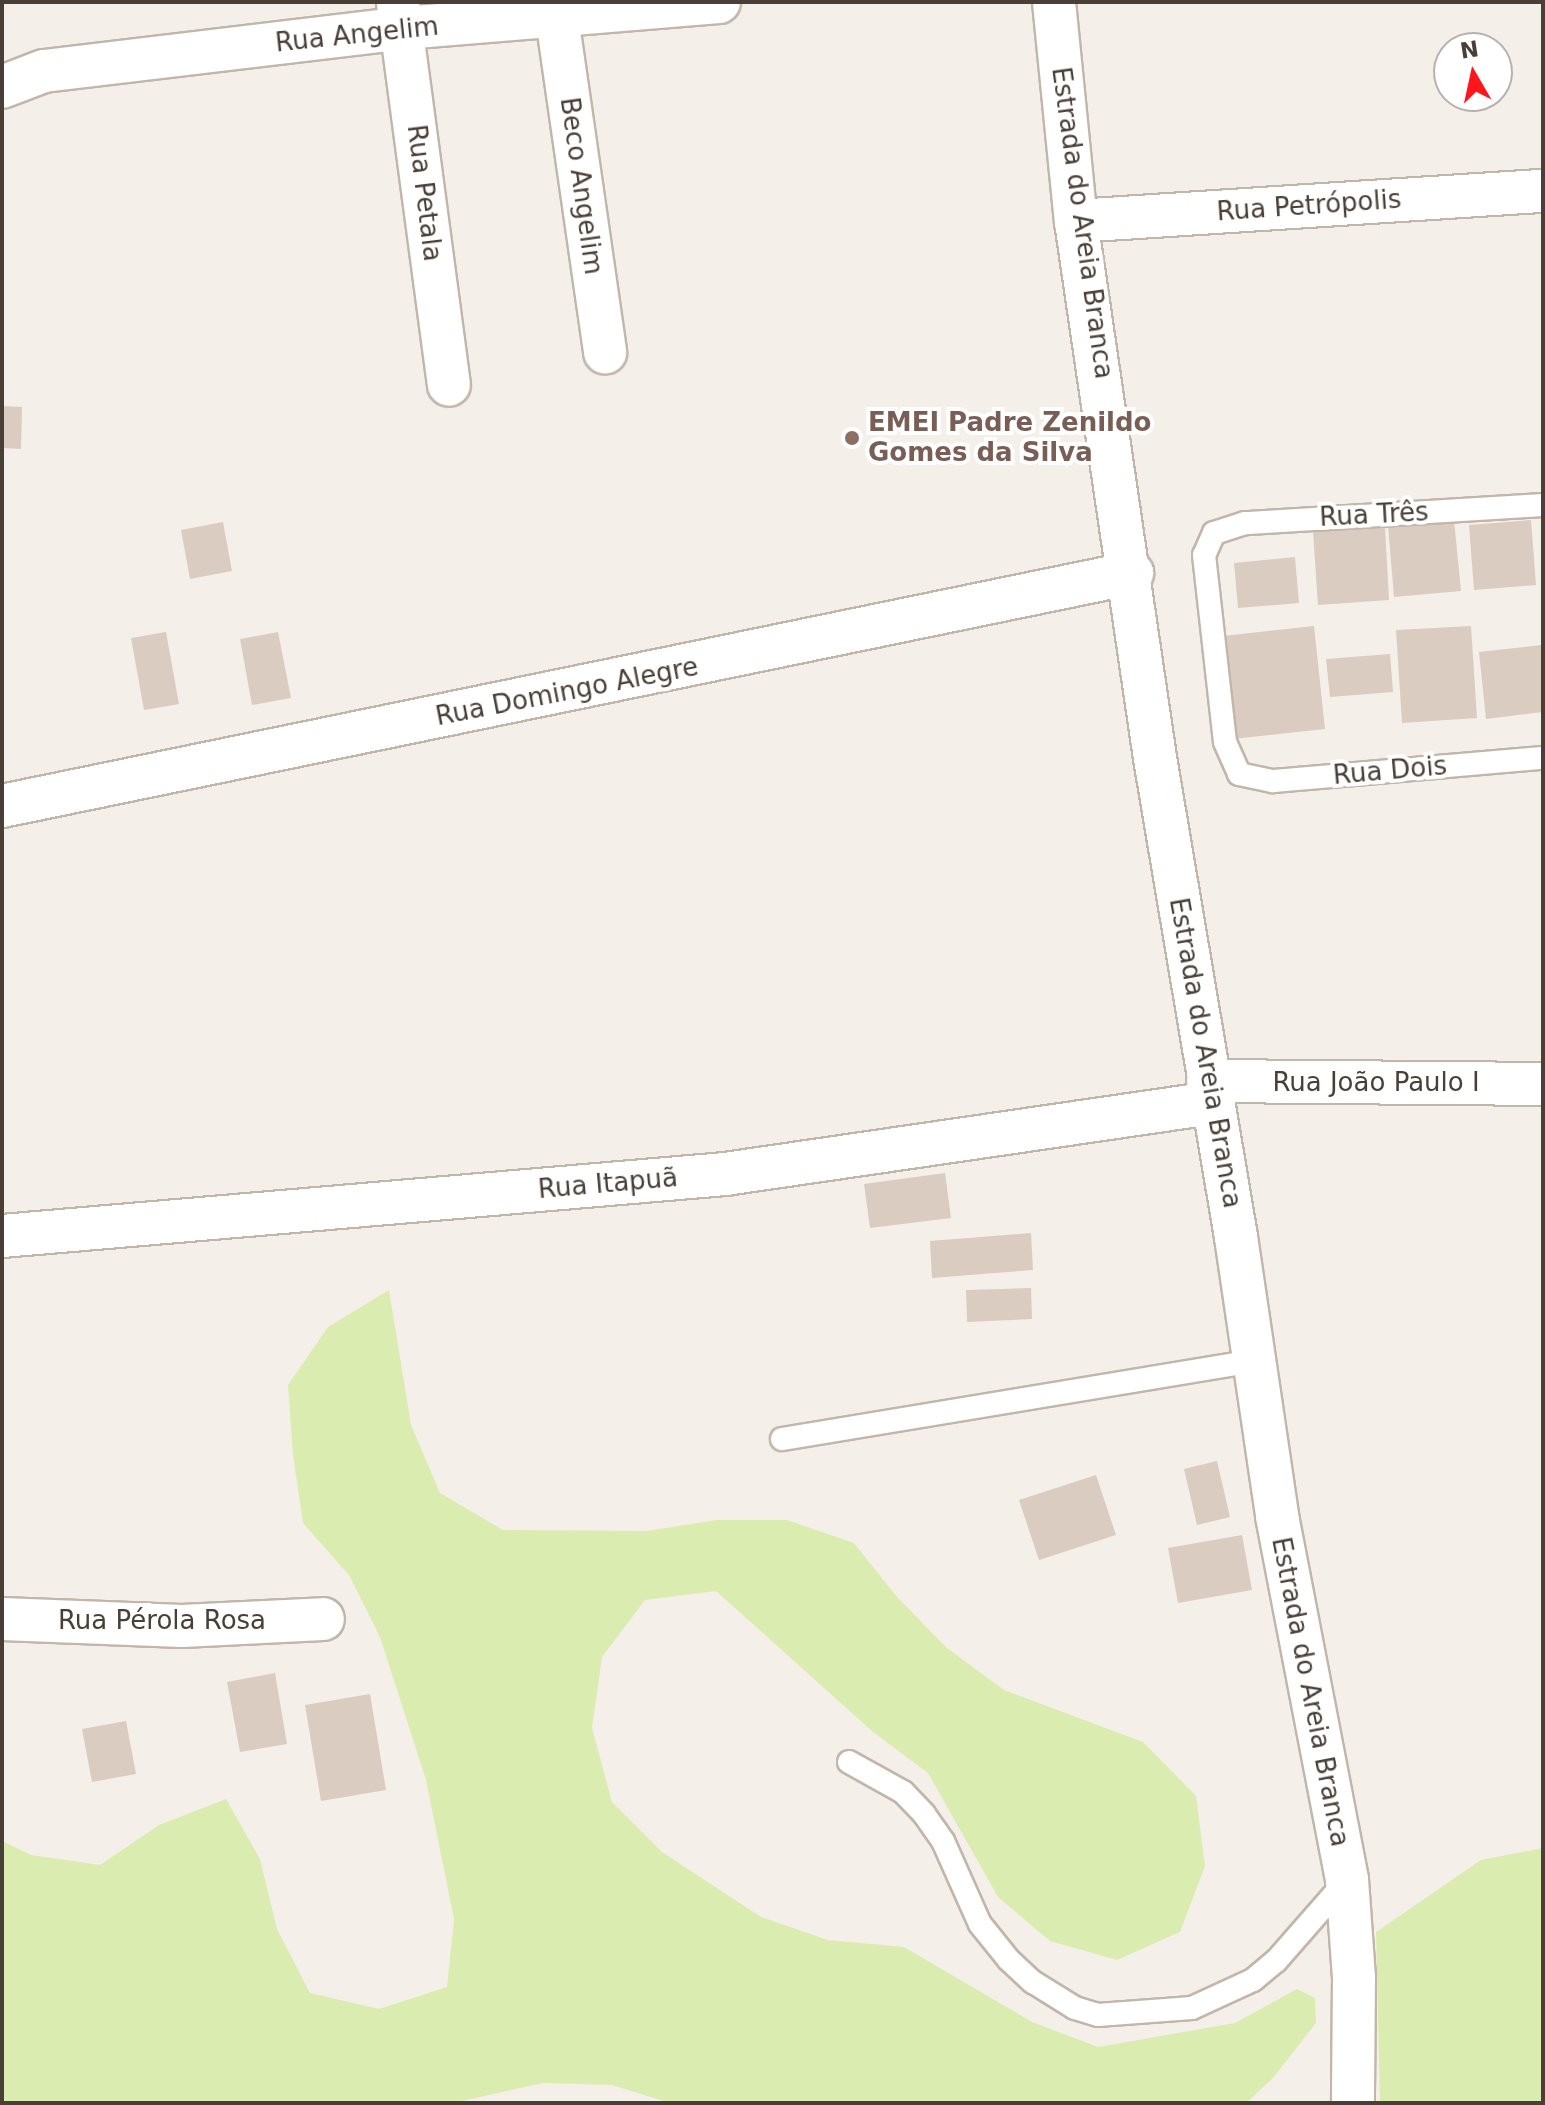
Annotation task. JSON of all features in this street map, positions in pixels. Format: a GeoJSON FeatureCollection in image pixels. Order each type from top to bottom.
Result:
{"type":"FeatureCollection","features":[{"type":"Feature","properties":{"kind":"street","name":"Rua Angelim"},"geometry":{"type":"LineString","coordinates":[[2,87],[44,71],[400,15],[557,18],[719,2]]}},
{"type":"Feature","properties":{"kind":"street","name":"Estrada do Areia Branca"},"geometry":{"type":"LineString","coordinates":[[1054,2],[1076,221],[1132,573],[1155,758],[1280,1532],[1347,1880],[1354,1978],[1353,2103]]}},
{"type":"Feature","properties":{"kind":"street","name":"Rua Petala"},"geometry":{"type":"LineString","coordinates":[[400,15],[449,385]]}},
{"type":"Feature","properties":{"kind":"street","name":"Beco Angelim"},"geometry":{"type":"LineString","coordinates":[[557,18],[605,353]]}},
{"type":"Feature","properties":{"kind":"street","name":"Rua Petrópolis"},"geometry":{"type":"LineString","coordinates":[[1076,221],[1543,191]]}},
{"type":"Feature","properties":{"kind":"street","name":"Rua Domingo Alegre"},"geometry":{"type":"LineString","coordinates":[[2,806],[1132,573]]}},
{"type":"Feature","properties":{"kind":"street","name":"Rua João Paulo I"},"geometry":{"type":"LineString","coordinates":[[1210,1092],[1543,1084]]}},
{"type":"Feature","properties":{"kind":"street","name":"Rua Itapuã"},"geometry":{"type":"LineString","coordinates":[[2,1236],[725,1174],[1210,1092]]}},
{"type":"Feature","properties":{"kind":"street","name":"Rua Pérola Rosa"},"geometry":{"type":"LineString","coordinates":[[2,1619],[182,1626],[323,1619]]}},
{"type":"Feature","properties":{"kind":"lane","name":"Rua Três"},"geometry":{"type":"LineString","coordinates":[[1239,774],[1225,742],[1205,569],[1210,539],[1245,523],[1543,505]]}},
{"type":"Feature","properties":{"kind":"lane","name":"Rua Dois"},"geometry":{"type":"LineString","coordinates":[[1239,774],[1273,781],[1543,758]]}},
{"type":"Feature","properties":{"kind":"lane"},"geometry":{"type":"LineString","coordinates":[[782,1439],[1253,1361]]}},
{"type":"Feature","properties":{"kind":"lane"},"geometry":{"type":"LineString","coordinates":[[849,1762],[903,1792],[924,1814],[943,1841],[980,1924],[1009,1960],[1033,1982],[1075,2008],[1098,2015],[1192,2008],[1253,1980],[1276,1961],[1347,1880]]}},
{"type":"Feature","properties":{"kind":"green space"},"geometry":{"type":"Polygon","coordinates":[[[389,1290],[411,1425],[440,1493],[503,1530],[647,1531],[716,1520],[787,1520],[854,1543],[897,1597],[947,1648],[1004,1690],[1143,1742],[1196,1796],[1205,1866],[1180,1932],[1117,1960],[1050,1941],[998,1897],[928,1773],[873,1732],[716,1591],[645,1600],[602,1657],[592,1728],[612,1802],[662,1852],[761,1917],[828,1940],[904,1947],[1032,2022],[1098,2047],[1235,2023],[1297,1989],[1315,1998],[1316,2023],[1273,2078],[1246,2103],[670,2103],[612,2085],[543,2083],[453,2103],[2,2103],[2,1841],[31,1855],[100,1865],[159,1825],[226,1799],[260,1859],[277,1929],[310,1993],[379,2009],[447,1987],[454,1919],[426,1780],[380,1637],[349,1575],[303,1523],[293,1455],[288,1385],[328,1327],[389,1290]]]}},
{"type":"Feature","properties":{"kind":"green space"},"geometry":{"type":"Polygon","coordinates":[[[1543,1848],[1543,2103],[1380,2103],[1376,1932],[1481,1860],[1543,1848]]]}},
{"type":"Feature","properties":{"kind":"building"},"geometry":{"type":"Polygon","coordinates":[[[2,406],[22,407],[21,449],[2,448],[2,406]]]}},
{"type":"Feature","properties":{"kind":"building"},"geometry":{"type":"Polygon","coordinates":[[[1454,520],[1461,591],[1394,597],[1388,526],[1454,520]]]}},
{"type":"Feature","properties":{"kind":"building"},"geometry":{"type":"Polygon","coordinates":[[[1531,520],[1536,585],[1474,590],[1469,525],[1531,520]]]}},
{"type":"Feature","properties":{"kind":"building"},"geometry":{"type":"Polygon","coordinates":[[[223,522],[232,571],[190,579],[181,530],[223,522]]]}},
{"type":"Feature","properties":{"kind":"building"},"geometry":{"type":"Polygon","coordinates":[[[1385,527],[1389,600],[1318,605],[1313,531],[1385,527]]]}},
{"type":"Feature","properties":{"kind":"building"},"geometry":{"type":"Polygon","coordinates":[[[1295,557],[1299,603],[1238,608],[1234,563],[1295,557]]]}},
{"type":"Feature","properties":{"kind":"building"},"geometry":{"type":"Polygon","coordinates":[[[1314,626],[1325,729],[1233,739],[1223,636],[1314,626]]]}},
{"type":"Feature","properties":{"kind":"building"},"geometry":{"type":"Polygon","coordinates":[[[1471,626],[1477,718],[1402,723],[1396,630],[1471,626]]]}},
{"type":"Feature","properties":{"kind":"building"},"geometry":{"type":"Polygon","coordinates":[[[166,632],[179,704],[144,710],[131,638],[166,632]]]}},
{"type":"Feature","properties":{"kind":"building"},"geometry":{"type":"Polygon","coordinates":[[[278,632],[291,698],[252,705],[240,639],[278,632]]]}},
{"type":"Feature","properties":{"kind":"building"},"geometry":{"type":"Polygon","coordinates":[[[1542,645],[1543,712],[1486,719],[1479,652],[1542,645]]]}},
{"type":"Feature","properties":{"kind":"building"},"geometry":{"type":"Polygon","coordinates":[[[1390,654],[1393,692],[1330,697],[1326,659],[1390,654]]]}},
{"type":"Feature","properties":{"kind":"building"},"geometry":{"type":"Polygon","coordinates":[[[945,1173],[951,1218],[870,1228],[864,1184],[945,1173]]]}},
{"type":"Feature","properties":{"kind":"building"},"geometry":{"type":"Polygon","coordinates":[[[1031,1233],[1033,1270],[932,1278],[930,1241],[1031,1233]]]}},
{"type":"Feature","properties":{"kind":"building"},"geometry":{"type":"Polygon","coordinates":[[[1031,1288],[1032,1319],[967,1322],[966,1290],[1031,1288]]]}},
{"type":"Feature","properties":{"kind":"building"},"geometry":{"type":"Polygon","coordinates":[[[1217,1461],[1230,1517],[1197,1525],[1184,1469],[1217,1461]]]}},
{"type":"Feature","properties":{"kind":"building"},"geometry":{"type":"Polygon","coordinates":[[[1096,1475],[1116,1535],[1039,1560],[1019,1500],[1096,1475]]]}},
{"type":"Feature","properties":{"kind":"building"},"geometry":{"type":"Polygon","coordinates":[[[1242,1535],[1252,1590],[1178,1603],[1168,1548],[1242,1535]]]}},
{"type":"Feature","properties":{"kind":"building"},"geometry":{"type":"Polygon","coordinates":[[[275,1673],[287,1744],[240,1752],[227,1682],[275,1673]]]}},
{"type":"Feature","properties":{"kind":"building"},"geometry":{"type":"Polygon","coordinates":[[[370,1694],[386,1790],[321,1801],[305,1705],[370,1694]]]}},
{"type":"Feature","properties":{"kind":"building"},"geometry":{"type":"Polygon","coordinates":[[[126,1721],[136,1774],[92,1782],[82,1729],[126,1721]]]}},
{"type":"Feature","properties":{"kind":"place","name":"EMEI Padre Zenildo Gomes da Silva"},"geometry":{"type":"Point","coordinates":[852,438]}}]}
